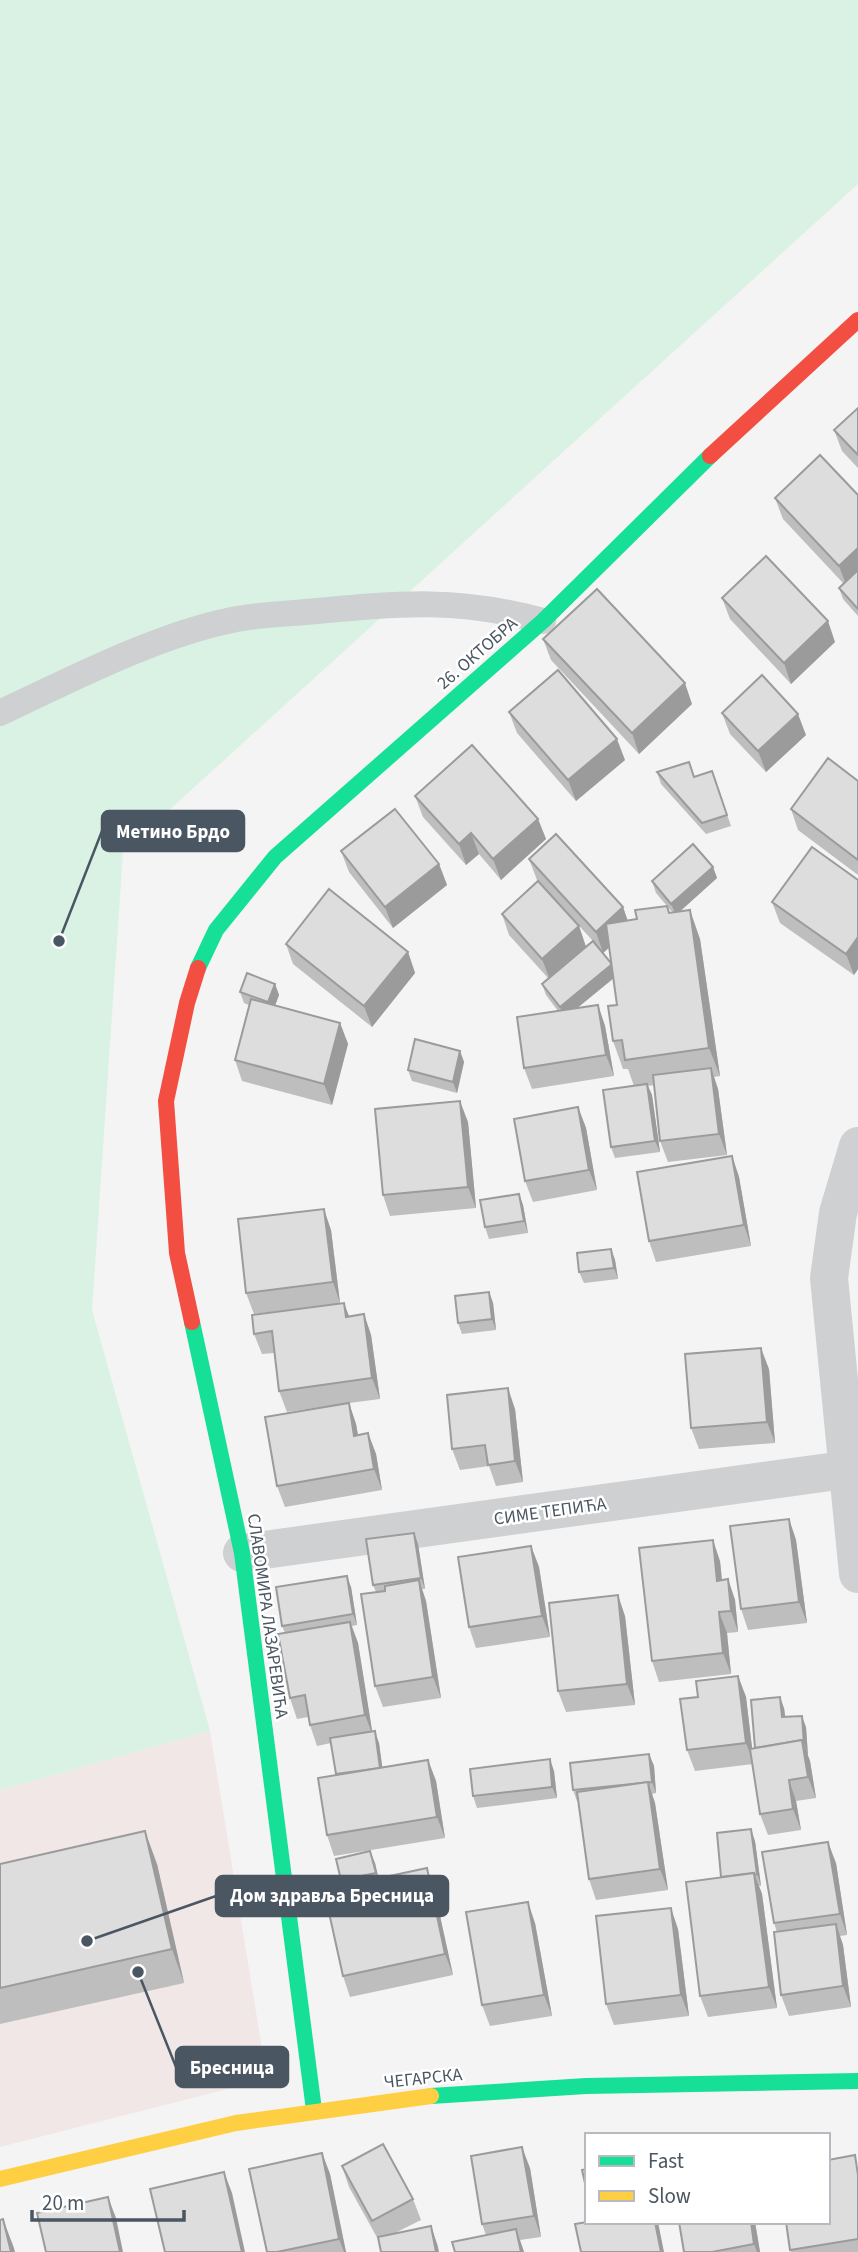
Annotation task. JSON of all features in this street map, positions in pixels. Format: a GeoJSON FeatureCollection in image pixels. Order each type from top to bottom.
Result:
{"type":"FeatureCollection","features":[{"type":"Feature","properties":{"kind":"street","name":"26. ОКТОБРА"},"geometry":{"type":"LineString","coordinates":[[175,1048],[202,956],[216,930],[275,857],[543,621],[722,444],[858,320]]}},
{"type":"Feature","properties":{"kind":"street","name":"СЛАВОМИРА ЛАЗАРЕВИЋА"},"geometry":{"type":"LineString","coordinates":[[175,1048],[166,1101],[177,1253],[242,1553],[314,2110]]}},
{"type":"Feature","properties":{"kind":"street"},"geometry":{"type":"LineString","coordinates":[[858,1146],[838,1213],[829,1278],[852,1469],[858,1574]]}},
{"type":"Feature","properties":{"kind":"street","name":"СИМЕ ТЕПИЋА"},"geometry":{"type":"LineString","coordinates":[[242,1553],[852,1469]]}},
{"type":"Feature","properties":{"kind":"street","name":"ЧЕГАРСКА"},"geometry":{"type":"LineString","coordinates":[[0,2179],[141,2143],[314,2110],[538,2087],[858,2081]]}},
{"type":"Feature","properties":{"kind":"lane"},"geometry":{"type":"LineString","coordinates":[[0,713],[114,661],[232,620],[389,603],[443,602],[502,610],[543,621]]}},
{"type":"Feature","properties":{"kind":"shaded area"},"geometry":{"type":"Polygon","coordinates":[[[210,1731],[267,2079],[0,2147],[0,1790],[210,1731]]]}},
{"type":"Feature","properties":{"kind":"green space"},"geometry":{"type":"Polygon","coordinates":[[[0,0],[858,0],[858,184],[123,852],[92,1310],[210,1731],[0,1790],[0,0]]]}},
{"type":"Feature","properties":{"kind":"building"},"geometry":{"type":"Polygon","coordinates":[[[858,408],[858,455],[834,430],[858,408]]]}},
{"type":"Feature","properties":{"kind":"building"},"geometry":{"type":"Polygon","coordinates":[[[820,455],[858,495],[858,548],[839,566],[775,498],[820,455]]]}},
{"type":"Feature","properties":{"kind":"building"},"geometry":{"type":"Polygon","coordinates":[[[766,556],[828,621],[784,663],[722,598],[766,556]]]}},
{"type":"Feature","properties":{"kind":"building"},"geometry":{"type":"Polygon","coordinates":[[[858,570],[858,609],[839,588],[858,570]]]}},
{"type":"Feature","properties":{"kind":"building"},"geometry":{"type":"Polygon","coordinates":[[[597,589],[685,683],[632,733],[543,639],[597,589]]]}},
{"type":"Feature","properties":{"kind":"building"},"geometry":{"type":"Polygon","coordinates":[[[558,670],[617,739],[568,780],[509,712],[558,670]]]}},
{"type":"Feature","properties":{"kind":"building"},"geometry":{"type":"Polygon","coordinates":[[[762,675],[798,714],[758,751],[722,713],[762,675]]]}},
{"type":"Feature","properties":{"kind":"building"},"geometry":{"type":"Polygon","coordinates":[[[472,745],[538,819],[493,859],[471,833],[459,844],[415,796],[472,745]]]}},
{"type":"Feature","properties":{"kind":"building"},"geometry":{"type":"Polygon","coordinates":[[[828,758],[858,781],[858,860],[791,809],[828,758]]]}},
{"type":"Feature","properties":{"kind":"building"},"geometry":{"type":"Polygon","coordinates":[[[689,762],[694,777],[712,771],[727,815],[702,823],[657,772],[689,762]]]}},
{"type":"Feature","properties":{"kind":"building"},"geometry":{"type":"Polygon","coordinates":[[[395,809],[439,864],[385,907],[341,851],[395,809]]]}},
{"type":"Feature","properties":{"kind":"building"},"geometry":{"type":"Polygon","coordinates":[[[556,834],[623,907],[596,932],[529,859],[556,834]]]}},
{"type":"Feature","properties":{"kind":"building"},"geometry":{"type":"Polygon","coordinates":[[[693,844],[713,867],[671,904],[652,881],[693,844]]]}},
{"type":"Feature","properties":{"kind":"building"},"geometry":{"type":"Polygon","coordinates":[[[812,847],[858,880],[858,937],[846,954],[772,902],[812,847]]]}},
{"type":"Feature","properties":{"kind":"building"},"geometry":{"type":"Polygon","coordinates":[[[538,881],[579,926],[542,959],[502,914],[538,881]]]}},
{"type":"Feature","properties":{"kind":"building"},"geometry":{"type":"Polygon","coordinates":[[[329,889],[408,952],[364,1006],[286,944],[329,889]]]}},
{"type":"Feature","properties":{"kind":"building"},"geometry":{"type":"Polygon","coordinates":[[[667,906],[669,913],[690,910],[709,1048],[625,1060],[622,1040],[613,1041],[608,1006],[617,1005],[606,924],[637,919],[635,910],[667,906]]]}},
{"type":"Feature","properties":{"kind":"building"},"geometry":{"type":"Polygon","coordinates":[[[593,941],[611,965],[560,1007],[542,984],[593,941]]]}},
{"type":"Feature","properties":{"kind":"building"},"geometry":{"type":"Polygon","coordinates":[[[247,973],[275,984],[268,1002],[240,992],[247,973]]]}},
{"type":"Feature","properties":{"kind":"building"},"geometry":{"type":"Polygon","coordinates":[[[251,999],[340,1023],[324,1084],[235,1060],[251,999]]]}},
{"type":"Feature","properties":{"kind":"building"},"geometry":{"type":"Polygon","coordinates":[[[598,1005],[606,1055],[524,1068],[517,1017],[598,1005]]]}},
{"type":"Feature","properties":{"kind":"building"},"geometry":{"type":"Polygon","coordinates":[[[415,1039],[460,1051],[453,1082],[408,1070],[415,1039]]]}},
{"type":"Feature","properties":{"kind":"building"},"geometry":{"type":"Polygon","coordinates":[[[711,1068],[719,1134],[660,1141],[653,1075],[711,1068]]]}},
{"type":"Feature","properties":{"kind":"building"},"geometry":{"type":"Polygon","coordinates":[[[647,1084],[655,1141],[611,1147],[603,1090],[647,1084]]]}},
{"type":"Feature","properties":{"kind":"building"},"geometry":{"type":"Polygon","coordinates":[[[460,1101],[468,1187],[383,1195],[375,1109],[460,1101]]]}},
{"type":"Feature","properties":{"kind":"building"},"geometry":{"type":"Polygon","coordinates":[[[578,1107],[589,1170],[525,1181],[514,1119],[578,1107]]]}},
{"type":"Feature","properties":{"kind":"building"},"geometry":{"type":"Polygon","coordinates":[[[732,1156],[744,1225],[649,1241],[637,1172],[732,1156]]]}},
{"type":"Feature","properties":{"kind":"building"},"geometry":{"type":"Polygon","coordinates":[[[519,1194],[524,1221],[485,1227],[480,1200],[519,1194]]]}},
{"type":"Feature","properties":{"kind":"building"},"geometry":{"type":"Polygon","coordinates":[[[324,1209],[333,1282],[246,1293],[238,1219],[324,1209]]]}},
{"type":"Feature","properties":{"kind":"building"},"geometry":{"type":"Polygon","coordinates":[[[611,1249],[614,1268],[579,1272],[577,1253],[611,1249]]]}},
{"type":"Feature","properties":{"kind":"building"},"geometry":{"type":"Polygon","coordinates":[[[489,1292],[492,1319],[458,1323],[455,1296],[489,1292]]]}},
{"type":"Feature","properties":{"kind":"building"},"geometry":{"type":"Polygon","coordinates":[[[344,1303],[346,1317],[364,1314],[372,1378],[279,1391],[272,1331],[254,1334],[252,1315],[344,1303]]]}},
{"type":"Feature","properties":{"kind":"building"},"geometry":{"type":"Polygon","coordinates":[[[761,1348],[767,1422],[691,1428],[685,1354],[761,1348]]]}},
{"type":"Feature","properties":{"kind":"building"},"geometry":{"type":"Polygon","coordinates":[[[508,1388],[515,1461],[488,1465],[485,1445],[452,1449],[447,1395],[508,1388]]]}},
{"type":"Feature","properties":{"kind":"building"},"geometry":{"type":"Polygon","coordinates":[[[349,1403],[354,1436],[368,1433],[374,1469],[277,1486],[265,1417],[349,1403]]]}},
{"type":"Feature","properties":{"kind":"building"},"geometry":{"type":"Polygon","coordinates":[[[789,1519],[799,1602],[741,1609],[730,1526],[789,1519]]]}},
{"type":"Feature","properties":{"kind":"building"},"geometry":{"type":"Polygon","coordinates":[[[414,1533],[421,1578],[373,1585],[366,1539],[414,1533]]]}},
{"type":"Feature","properties":{"kind":"building"},"geometry":{"type":"Polygon","coordinates":[[[713,1540],[717,1581],[728,1579],[731,1611],[719,1612],[723,1653],[652,1661],[639,1548],[713,1540]]]}},
{"type":"Feature","properties":{"kind":"building"},"geometry":{"type":"Polygon","coordinates":[[[531,1546],[542,1616],[469,1627],[458,1557],[531,1546]]]}},
{"type":"Feature","properties":{"kind":"building"},"geometry":{"type":"Polygon","coordinates":[[[347,1576],[353,1614],[282,1626],[276,1587],[347,1576]]]}},
{"type":"Feature","properties":{"kind":"building"},"geometry":{"type":"Polygon","coordinates":[[[419,1580],[433,1677],[375,1686],[361,1594],[385,1591],[385,1586],[419,1580]]]}},
{"type":"Feature","properties":{"kind":"building"},"geometry":{"type":"Polygon","coordinates":[[[618,1595],[627,1684],[558,1691],[549,1603],[618,1595]]]}},
{"type":"Feature","properties":{"kind":"building"},"geometry":{"type":"Polygon","coordinates":[[[350,1622],[365,1715],[310,1725],[305,1695],[290,1698],[278,1634],[350,1622]]]}},
{"type":"Feature","properties":{"kind":"building"},"geometry":{"type":"Polygon","coordinates":[[[738,1676],[746,1743],[687,1750],[680,1699],[698,1697],[696,1681],[738,1676]]]}},
{"type":"Feature","properties":{"kind":"building"},"geometry":{"type":"Polygon","coordinates":[[[780,1697],[782,1717],[802,1716],[804,1744],[802,1740],[755,1748],[751,1700],[780,1697]]]}},
{"type":"Feature","properties":{"kind":"building"},"geometry":{"type":"Polygon","coordinates":[[[375,1731],[380,1768],[336,1774],[330,1738],[375,1731]]]}},
{"type":"Feature","properties":{"kind":"building"},"geometry":{"type":"Polygon","coordinates":[[[802,1740],[808,1777],[789,1780],[793,1809],[760,1814],[750,1749],[802,1740]]]}},
{"type":"Feature","properties":{"kind":"building"},"geometry":{"type":"Polygon","coordinates":[[[649,1754],[652,1782],[573,1790],[570,1763],[649,1754]]]}},
{"type":"Feature","properties":{"kind":"building"},"geometry":{"type":"Polygon","coordinates":[[[550,1759],[552,1787],[473,1796],[470,1769],[550,1759]]]}},
{"type":"Feature","properties":{"kind":"building"},"geometry":{"type":"Polygon","coordinates":[[[428,1760],[437,1817],[327,1835],[318,1778],[428,1760]]]}},
{"type":"Feature","properties":{"kind":"building"},"geometry":{"type":"Polygon","coordinates":[[[648,1782],[660,1869],[589,1879],[577,1792],[648,1782]]]}},
{"type":"Feature","properties":{"kind":"building"},"geometry":{"type":"Polygon","coordinates":[[[751,1829],[757,1874],[721,1877],[717,1833],[751,1829]]]}},
{"type":"Feature","properties":{"kind":"building"},"geometry":{"type":"Polygon","coordinates":[[[145,1831],[172,1949],[0,1988],[0,1864],[145,1831]]]}},
{"type":"Feature","properties":{"kind":"building"},"geometry":{"type":"Polygon","coordinates":[[[828,1842],[840,1914],[774,1923],[762,1852],[828,1842]]]}},
{"type":"Feature","properties":{"kind":"building"},"geometry":{"type":"Polygon","coordinates":[[[370,1851],[376,1873],[341,1880],[336,1859],[370,1851]]]}},
{"type":"Feature","properties":{"kind":"building"},"geometry":{"type":"Polygon","coordinates":[[[427,1868],[445,1954],[343,1976],[324,1890],[427,1868]]]}},
{"type":"Feature","properties":{"kind":"building"},"geometry":{"type":"Polygon","coordinates":[[[754,1873],[769,1987],[700,1996],[686,1882],[754,1873]]]}},
{"type":"Feature","properties":{"kind":"building"},"geometry":{"type":"Polygon","coordinates":[[[528,1902],[544,1995],[482,2005],[466,1912],[528,1902]]]}},
{"type":"Feature","properties":{"kind":"building"},"geometry":{"type":"Polygon","coordinates":[[[671,1908],[681,1995],[606,2004],[596,1916],[671,1908]]]}},
{"type":"Feature","properties":{"kind":"building"},"geometry":{"type":"Polygon","coordinates":[[[836,1924],[843,1986],[781,1995],[774,1932],[836,1924]]]}},
{"type":"Feature","properties":{"kind":"building"},"geometry":{"type":"Polygon","coordinates":[[[383,2144],[413,2199],[372,2221],[342,2166],[383,2144]]]}},
{"type":"Feature","properties":{"kind":"building"},"geometry":{"type":"Polygon","coordinates":[[[522,2147],[534,2216],[482,2224],[471,2156],[522,2147]]]}},
{"type":"Feature","properties":{"kind":"building"},"geometry":{"type":"Polygon","coordinates":[[[322,2153],[339,2239],[267,2252],[249,2169],[322,2153]]]}},
{"type":"Feature","properties":{"kind":"building"},"geometry":{"type":"Polygon","coordinates":[[[855,2155],[858,2175],[858,2239],[790,2250],[786,2224],[830,2224],[830,2160],[855,2155]]]}},
{"type":"Feature","properties":{"kind":"building"},"geometry":{"type":"Polygon","coordinates":[[[224,2172],[242,2252],[165,2252],[150,2189],[224,2172]]]}},
{"type":"Feature","properties":{"kind":"building"},"geometry":{"type":"Polygon","coordinates":[[[108,2197],[120,2252],[46,2252],[37,2213],[108,2197]]]}},
{"type":"Feature","properties":{"kind":"building"},"geometry":{"type":"Polygon","coordinates":[[[3,2219],[11,2252],[0,2252],[0,2220],[3,2219]]]}},
{"type":"Feature","properties":{"kind":"building"},"geometry":{"type":"Polygon","coordinates":[[[575,2224],[655,2224],[661,2252],[581,2252],[575,2224]]]}},
{"type":"Feature","properties":{"kind":"building"},"geometry":{"type":"Polygon","coordinates":[[[679,2224],[751,2224],[754,2244],[712,2252],[684,2252],[679,2224]]]}},
{"type":"Feature","properties":{"kind":"building"},"geometry":{"type":"Polygon","coordinates":[[[431,2226],[436,2252],[381,2252],[378,2237],[431,2226]]]}},
{"type":"Feature","properties":{"kind":"building"},"geometry":{"type":"Polygon","coordinates":[[[516,2229],[521,2252],[455,2252],[452,2242],[516,2229]]]}},
{"type":"Feature","properties":{"kind":"traffic: fast"},"geometry":{"type":"LineString","coordinates":[[198,968],[216,930],[275,857],[543,621],[710,456]]}},
{"type":"Feature","properties":{"kind":"traffic: fast"},"geometry":{"type":"LineString","coordinates":[[192,1322],[242,1553],[314,2110]]}},
{"type":"Feature","properties":{"kind":"traffic: fast"},"geometry":{"type":"LineString","coordinates":[[431,2096],[586,2086],[858,2081]]}},
{"type":"Feature","properties":{"kind":"traffic: slow"},"geometry":{"type":"LineString","coordinates":[[0,2179],[236,2123],[431,2096]]}},
{"type":"Feature","properties":{"kind":"traffic: jam"},"geometry":{"type":"LineString","coordinates":[[710,456],[858,320]]}},
{"type":"Feature","properties":{"kind":"traffic: jam"},"geometry":{"type":"LineString","coordinates":[[192,1322],[177,1253],[166,1101],[187,1003],[198,968]]}},
{"type":"Feature","properties":{"kind":"place","name":"Метино Брдо"},"geometry":{"type":"Point","coordinates":[59,941]}},
{"type":"Feature","properties":{"kind":"place","name":"Дом здравља Бресница"},"geometry":{"type":"Point","coordinates":[87,1941]}},
{"type":"Feature","properties":{"kind":"place","name":"Бресница"},"geometry":{"type":"Point","coordinates":[138,1972]}}]}
